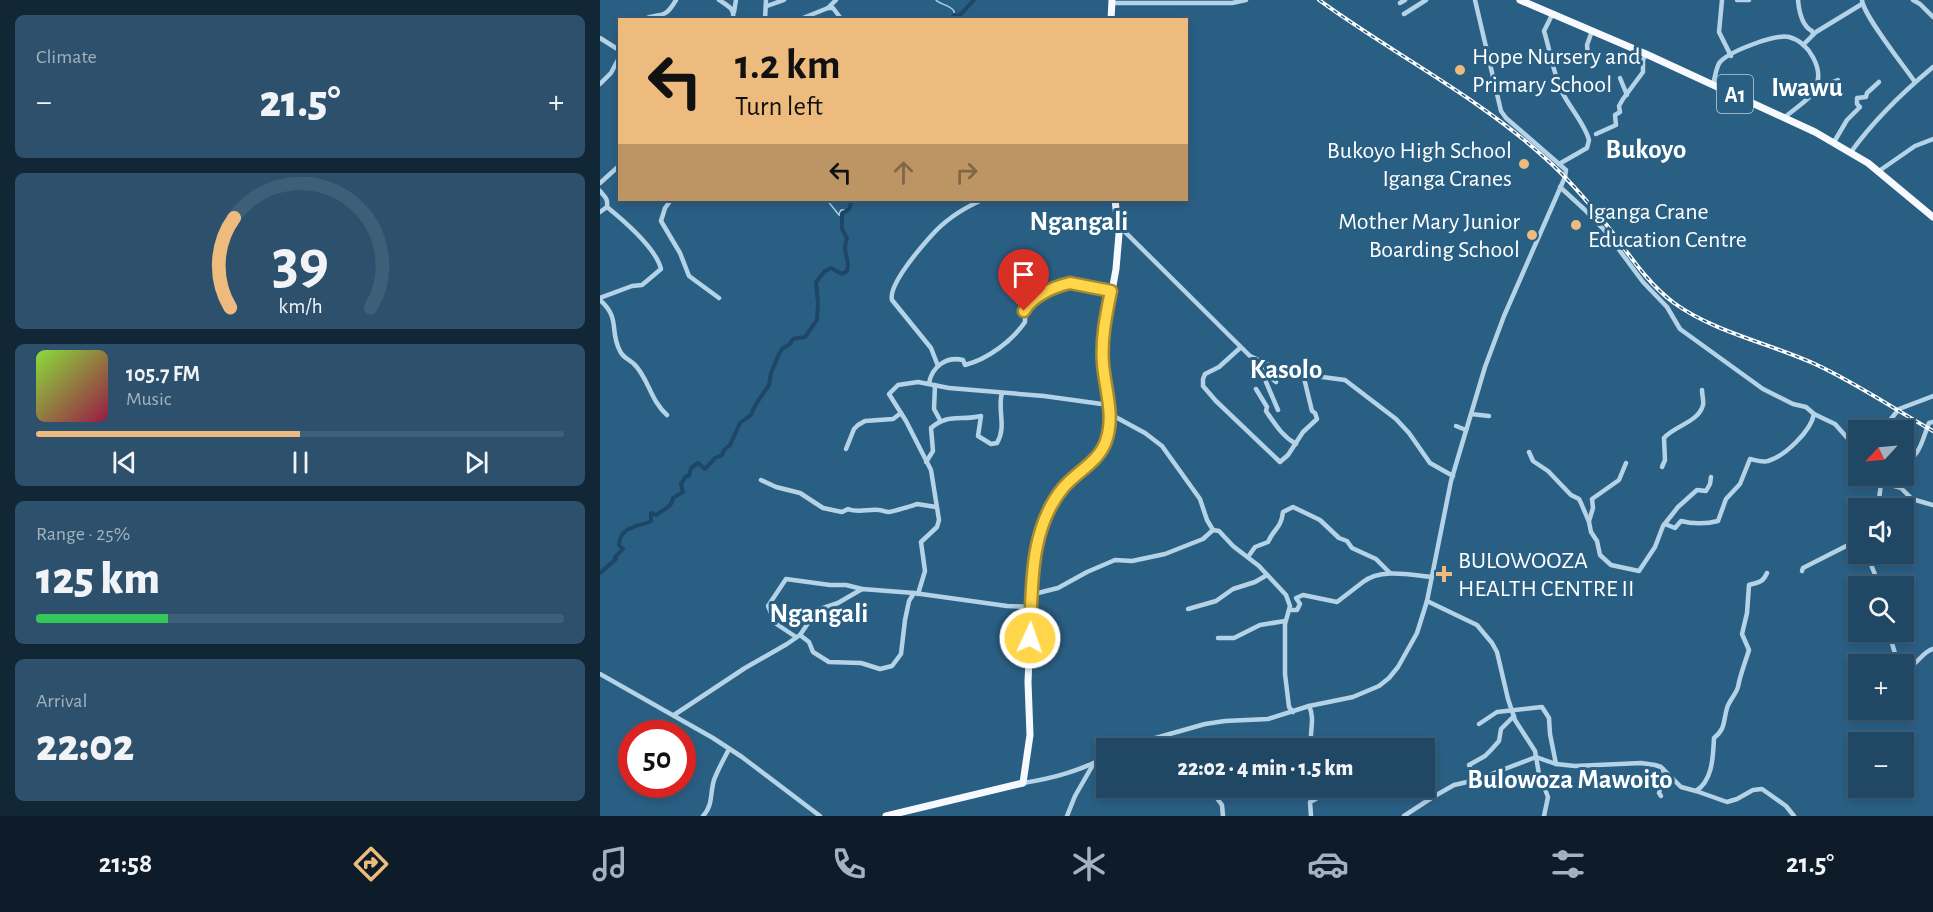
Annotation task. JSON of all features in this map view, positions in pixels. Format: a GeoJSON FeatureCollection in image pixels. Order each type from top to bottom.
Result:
{"type":"FeatureCollection","features":[{"type":"Feature","properties":{"kind":"main road","name":"A1"},"geometry":{"type":"LineString","coordinates":[[1520,0],[1581,30],[1592,31],[1713,84],[1834,142],[1879,171],[1933,217]]}},
{"type":"Feature","properties":{"kind":"main road"},"geometry":{"type":"LineString","coordinates":[[1111,18],[1112,1]]}},
{"type":"Feature","properties":{"kind":"main road"},"geometry":{"type":"LineString","coordinates":[[886,816],[910,813],[1023,783],[1030,735],[1028,682],[1032,591],[1042,525],[1049,508],[1063,488],[1095,459],[1104,448],[1108,435],[1110,414],[1103,364],[1103,341],[1116,269],[1119,234],[1115,201]]}},
{"type":"Feature","properties":{"kind":"street"},"geometry":{"type":"LineString","coordinates":[[651,18],[665,15],[676,0]]}},
{"type":"Feature","properties":{"kind":"street"},"geometry":{"type":"LineString","coordinates":[[719,0],[731,7],[733,17]]}},
{"type":"Feature","properties":{"kind":"street"},"geometry":{"type":"LineString","coordinates":[[733,17],[736,0]]}},
{"type":"Feature","properties":{"kind":"street"},"geometry":{"type":"LineString","coordinates":[[765,18],[766,0]]}},
{"type":"Feature","properties":{"kind":"street"},"geometry":{"type":"LineString","coordinates":[[767,6],[784,0]]}},
{"type":"Feature","properties":{"kind":"street"},"geometry":{"type":"LineString","coordinates":[[1112,1],[1232,3],[1246,0]]}},
{"type":"Feature","properties":{"kind":"street"},"geometry":{"type":"LineString","coordinates":[[1404,14],[1426,0]]}},
{"type":"Feature","properties":{"kind":"street"},"geometry":{"type":"LineString","coordinates":[[1155,738],[1218,722],[1261,720],[1353,697],[1379,686],[1389,678],[1412,645],[1428,601],[1451,481],[1485,367],[1504,316],[1566,170],[1509,121],[1501,111],[1475,0]]}},
{"type":"Feature","properties":{"kind":"street"},"geometry":{"type":"LineString","coordinates":[[1722,0],[1719,32],[1731,56]]}},
{"type":"Feature","properties":{"kind":"street"},"geometry":{"type":"LineString","coordinates":[[1737,0],[1749,0]]}},
{"type":"Feature","properties":{"kind":"street"},"geometry":{"type":"LineString","coordinates":[[1798,0],[1800,13],[1807,28],[1813,34]]}},
{"type":"Feature","properties":{"kind":"street"},"geometry":{"type":"LineString","coordinates":[[1913,0],[1933,17]]}},
{"type":"Feature","properties":{"kind":"street"},"geometry":{"type":"LineString","coordinates":[[1803,45],[1813,34],[1862,2],[1915,82]]}},
{"type":"Feature","properties":{"kind":"street"},"geometry":{"type":"LineString","coordinates":[[802,18],[832,4],[841,18]]}},
{"type":"Feature","properties":{"kind":"street"},"geometry":{"type":"LineString","coordinates":[[1552,15],[1544,31],[1559,87],[1585,129],[1589,140],[1587,148],[1559,164]]}},
{"type":"Feature","properties":{"kind":"street"},"geometry":{"type":"LineString","coordinates":[[1588,56],[1587,45],[1592,31]]}},
{"type":"Feature","properties":{"kind":"street"},"geometry":{"type":"LineString","coordinates":[[1713,84],[1719,65],[1731,56],[1760,41],[1776,37],[1789,38],[1803,45],[1813,57],[1818,69],[1815,89]]}},
{"type":"Feature","properties":{"kind":"street"},"geometry":{"type":"LineString","coordinates":[[600,38],[618,51]]}},
{"type":"Feature","properties":{"kind":"street"},"geometry":{"type":"LineString","coordinates":[[600,84],[610,73],[618,54]]}},
{"type":"Feature","properties":{"kind":"street"},"geometry":{"type":"LineString","coordinates":[[1596,134],[1616,125],[1615,116],[1620,112],[1619,106],[1643,72],[1643,60],[1646,54]]}},
{"type":"Feature","properties":{"kind":"street"},"geometry":{"type":"LineString","coordinates":[[1851,152],[1871,127],[1933,67]]}},
{"type":"Feature","properties":{"kind":"street"},"geometry":{"type":"LineString","coordinates":[[1620,78],[1627,94]]}},
{"type":"Feature","properties":{"kind":"street"},"geometry":{"type":"LineString","coordinates":[[1785,117],[1815,89],[1838,80]]}},
{"type":"Feature","properties":{"kind":"street"},"geometry":{"type":"LineString","coordinates":[[1834,142],[1848,120],[1860,107],[1857,104],[1857,98],[1866,97],[1867,93],[1879,82]]}},
{"type":"Feature","properties":{"kind":"street"},"geometry":{"type":"LineString","coordinates":[[1879,171],[1915,146],[1933,140]]}},
{"type":"Feature","properties":{"kind":"street"},"geometry":{"type":"LineString","coordinates":[[600,183],[618,167]]}},
{"type":"Feature","properties":{"kind":"street"},"geometry":{"type":"LineString","coordinates":[[1560,187],[1606,232],[1642,282],[1667,307],[1680,329],[1763,389],[1793,404],[1806,407],[1814,414],[1835,424],[1848,439]]}},
{"type":"Feature","properties":{"kind":"street"},"geometry":{"type":"LineString","coordinates":[[600,191],[607,198],[607,207],[628,223],[662,269],[642,285],[632,286],[600,299],[611,312],[618,349],[635,365],[653,399],[667,416]]}},
{"type":"Feature","properties":{"kind":"street"},"geometry":{"type":"LineString","coordinates":[[670,201],[665,208],[661,221],[680,254],[689,276],[719,298]]}},
{"type":"Feature","properties":{"kind":"street"},"geometry":{"type":"LineString","coordinates":[[938,366],[931,348],[892,300],[892,288],[932,235],[967,207],[980,201]]}},
{"type":"Feature","properties":{"kind":"street"},"geometry":{"type":"LineString","coordinates":[[600,212],[607,207]]}},
{"type":"Feature","properties":{"kind":"street"},"geometry":{"type":"LineString","coordinates":[[1117,224],[1240,348],[1266,365],[1284,372],[1345,380],[1396,419],[1430,463],[1454,476]]}},
{"type":"Feature","properties":{"kind":"street"},"geometry":{"type":"LineString","coordinates":[[940,420],[934,409],[932,384],[932,373],[938,366],[951,359],[963,360],[967,365],[977,362],[1007,342],[1025,322],[1025,309],[1041,293],[1070,283],[1111,291]]}},
{"type":"Feature","properties":{"kind":"street"},"geometry":{"type":"LineString","coordinates":[[1240,348],[1219,367],[1205,374],[1203,379],[1205,390],[1280,462],[1288,455],[1303,432],[1317,419],[1315,412],[1312,411],[1303,374]]}},
{"type":"Feature","properties":{"kind":"street"},"geometry":{"type":"LineString","coordinates":[[1266,365],[1271,378],[1276,382]]}},
{"type":"Feature","properties":{"kind":"street"},"geometry":{"type":"LineString","coordinates":[[1266,365],[1266,382],[1278,410]]}},
{"type":"Feature","properties":{"kind":"street"},"geometry":{"type":"LineString","coordinates":[[1031,607],[1007,606],[916,594],[862,589],[846,585],[786,579],[768,606],[775,622],[807,640],[818,656],[829,662],[861,663],[880,669],[892,666],[902,654],[909,601],[916,594],[925,571],[921,542],[939,524],[933,477],[901,413],[889,397],[898,385],[910,382],[932,384],[949,388],[1044,396],[1109,405]]}},
{"type":"Feature","properties":{"kind":"street"},"geometry":{"type":"LineString","coordinates":[[1256,388],[1273,422],[1287,438],[1296,444]]}},
{"type":"Feature","properties":{"kind":"street"},"geometry":{"type":"LineString","coordinates":[[1662,467],[1665,460],[1664,438],[1700,411],[1704,404],[1702,390]]}},
{"type":"Feature","properties":{"kind":"street"},"geometry":{"type":"LineString","coordinates":[[926,462],[933,451],[931,428],[940,420],[981,416],[978,436],[991,444],[997,443],[1003,429],[1000,404],[1002,393]]}},
{"type":"Feature","properties":{"kind":"street"},"geometry":{"type":"LineString","coordinates":[[1890,420],[1899,409],[1933,396]]}},
{"type":"Feature","properties":{"kind":"street"},"geometry":{"type":"LineString","coordinates":[[846,449],[858,425],[865,421],[893,419],[901,413]]}},
{"type":"Feature","properties":{"kind":"street"},"geometry":{"type":"LineString","coordinates":[[1110,414],[1145,433],[1162,446],[1200,499],[1213,530],[1219,531],[1227,538],[1286,595],[1290,610],[1285,621],[1285,674],[1290,711]]}},
{"type":"Feature","properties":{"kind":"street"},"geometry":{"type":"LineString","coordinates":[[1471,414],[1489,416]]}},
{"type":"Feature","properties":{"kind":"street"},"geometry":{"type":"LineString","coordinates":[[1665,524],[1675,528],[1681,521],[1692,524],[1718,521],[1726,499],[1739,486],[1749,459],[1766,463],[1776,458],[1808,430],[1814,414]]}},
{"type":"Feature","properties":{"kind":"street"},"geometry":{"type":"LineString","coordinates":[[1914,456],[1922,443],[1929,423],[1933,422]]}},
{"type":"Feature","properties":{"kind":"street"},"geometry":{"type":"LineString","coordinates":[[1456,426],[1466,430]]}},
{"type":"Feature","properties":{"kind":"street"},"geometry":{"type":"LineString","coordinates":[[1529,452],[1533,461],[1548,471],[1570,495],[1579,499],[1589,527],[1597,541],[1599,552],[1608,563],[1639,572],[1655,547],[1665,524],[1678,507],[1697,489],[1707,490],[1712,480],[1711,477]]}},
{"type":"Feature","properties":{"kind":"street"},"geometry":{"type":"LineString","coordinates":[[1589,522],[1593,508],[1592,499],[1622,476],[1626,463]]}},
{"type":"Feature","properties":{"kind":"street"},"geometry":{"type":"LineString","coordinates":[[761,480],[776,487],[800,493],[823,508],[839,512],[848,509],[854,511],[877,509],[889,512],[903,507],[914,507],[917,504],[936,507]]}},
{"type":"Feature","properties":{"kind":"street"},"geometry":{"type":"LineString","coordinates":[[1894,486],[1901,488],[1912,499],[1933,505]]}},
{"type":"Feature","properties":{"kind":"street"},"geometry":{"type":"LineString","coordinates":[[1248,557],[1255,547],[1268,542],[1282,523],[1283,512],[1293,507],[1320,520],[1339,538],[1347,541],[1352,548],[1376,559],[1390,573]]}},
{"type":"Feature","properties":{"kind":"street"},"geometry":{"type":"LineString","coordinates":[[1032,591],[1058,588],[1115,560],[1132,561],[1165,554],[1203,539],[1213,530]]}},
{"type":"Feature","properties":{"kind":"street"},"geometry":{"type":"LineString","coordinates":[[1802,571],[1803,568],[1848,545]]}},
{"type":"Feature","properties":{"kind":"street"},"geometry":{"type":"LineString","coordinates":[[1290,610],[1297,610],[1300,604],[1296,598],[1303,595],[1337,602],[1356,590],[1364,580],[1390,573],[1432,577]]}},
{"type":"Feature","properties":{"kind":"street"},"geometry":{"type":"LineString","coordinates":[[1696,790],[1708,777],[1714,753],[1714,738],[1723,728],[1727,708],[1738,689],[1738,682],[1749,650],[1742,634],[1747,613],[1749,585],[1756,585],[1763,581],[1767,573]]}},
{"type":"Feature","properties":{"kind":"street"},"geometry":{"type":"LineString","coordinates":[[1188,609],[1216,601],[1233,589],[1256,582],[1267,575]]}},
{"type":"Feature","properties":{"kind":"street"},"geometry":{"type":"LineString","coordinates":[[674,715],[798,636],[817,610],[838,603],[862,589]]}},
{"type":"Feature","properties":{"kind":"street"},"geometry":{"type":"LineString","coordinates":[[1428,601],[1477,626],[1485,633],[1497,652],[1513,713],[1535,751],[1548,797],[1544,816]]}},
{"type":"Feature","properties":{"kind":"street"},"geometry":{"type":"LineString","coordinates":[[1218,638],[1234,638],[1260,625],[1285,621]]}},
{"type":"Feature","properties":{"kind":"street"},"geometry":{"type":"LineString","coordinates":[[1914,665],[1924,653],[1933,650]]}},
{"type":"Feature","properties":{"kind":"street"},"geometry":{"type":"LineString","coordinates":[[600,674],[729,749],[816,815]]}},
{"type":"Feature","properties":{"kind":"street"},"geometry":{"type":"LineString","coordinates":[[1310,706],[1313,715],[1310,738]]}},
{"type":"Feature","properties":{"kind":"street"},"geometry":{"type":"LineString","coordinates":[[1479,724],[1497,712],[1513,713],[1542,707],[1549,718],[1556,764]]}},
{"type":"Feature","properties":{"kind":"street"},"geometry":{"type":"LineString","coordinates":[[1476,780],[1469,765],[1485,756],[1499,741],[1501,729],[1513,713]]}},
{"type":"Feature","properties":{"kind":"street"},"geometry":{"type":"LineString","coordinates":[[703,816],[710,807],[710,793],[729,749]]}},
{"type":"Feature","properties":{"kind":"street"},"geometry":{"type":"LineString","coordinates":[[1404,816],[1454,785],[1476,780],[1536,757],[1556,764],[1575,766],[1641,763],[1661,767],[1681,787],[1696,790],[1726,802],[1737,800],[1753,790],[1762,789],[1786,806],[1794,816]]}},
{"type":"Feature","properties":{"kind":"street"},"geometry":{"type":"LineString","coordinates":[[1023,783],[1047,780],[1094,763]]}},
{"type":"Feature","properties":{"kind":"street"},"geometry":{"type":"LineString","coordinates":[[1067,816],[1075,796],[1094,763]]}},
{"type":"Feature","properties":{"kind":"street"},"geometry":{"type":"LineString","coordinates":[[1661,767],[1664,771],[1659,793],[1661,796]]}},
{"type":"Feature","properties":{"kind":"street"},"geometry":{"type":"LineString","coordinates":[[1216,798],[1222,806],[1223,816]]}},
{"type":"Feature","properties":{"kind":"street"},"geometry":{"type":"LineString","coordinates":[[1311,816],[1310,802],[1316,798]]}},
{"type":"Feature","properties":{"kind":"waterway"},"geometry":{"type":"LineString","coordinates":[[936,0],[952,9],[954,15]]}},
{"type":"Feature","properties":{"kind":"waterway"},"geometry":{"type":"LineString","coordinates":[[953,18],[954,15],[959,16],[974,0]]}},
{"type":"Feature","properties":{"kind":"waterway"},"geometry":{"type":"LineString","coordinates":[[828,201],[839,215],[843,216]]}},
{"type":"Feature","properties":{"kind":"waterway"},"geometry":{"type":"LineString","coordinates":[[600,573],[616,559],[615,557],[623,549],[619,545],[626,531],[651,521],[651,513],[656,515],[669,506],[673,498],[683,492],[681,484],[686,476],[689,476],[691,468],[698,463],[705,469],[715,458],[722,455],[730,445],[740,423],[751,415],[769,385],[771,373],[782,349],[793,339],[805,337],[817,320],[816,282],[825,271],[831,268],[842,274],[847,271],[845,248],[847,238],[842,229],[842,214],[849,209],[852,201]]}},
{"type":"Feature","properties":{"kind":"waterway"},"geometry":{"type":"LineString","coordinates":[[852,201],[863,201]]}},
{"type":"Feature","properties":{"kind":"waterway"},"geometry":{"type":"LineString","coordinates":[[839,214],[841,210],[848,210]]}},
{"type":"Feature","properties":{"kind":"railway"},"geometry":{"type":"LineString","coordinates":[[1319,0],[1463,95],[1519,136],[1571,183],[1647,277],[1674,303],[1707,322],[1830,371],[1933,431]]}},
{"type":"Feature","properties":{"kind":"place","name":"Hope Nursery and Primary School"},"geometry":{"type":"Point","coordinates":[1460,70]}},
{"type":"Feature","properties":{"kind":"place","name":"Bukoyo High School Iganga Cranes"},"geometry":{"type":"Point","coordinates":[1524,164]}},
{"type":"Feature","properties":{"kind":"place","name":"Iganga Crane Education Centre"},"geometry":{"type":"Point","coordinates":[1576,225]}},
{"type":"Feature","properties":{"kind":"place","name":"Mother Mary Junior Boarding School"},"geometry":{"type":"Point","coordinates":[1532,235]}},
{"type":"Feature","properties":{"kind":"place","name":"BULOWOOZA HEALTH CENTRE II"},"geometry":{"type":"Point","coordinates":[1444,574]}},
{"type":"Feature","properties":{"kind":"district","name":"Iwawu"},"geometry":{"type":"Point","coordinates":[1807,87]}},
{"type":"Feature","properties":{"kind":"district","name":"Bukoyo"},"geometry":{"type":"Point","coordinates":[1646,149]}},
{"type":"Feature","properties":{"kind":"district","name":"Ngangali"},"geometry":{"type":"Point","coordinates":[1079,221]}},
{"type":"Feature","properties":{"kind":"district","name":"Kasolo"},"geometry":{"type":"Point","coordinates":[1286,369]}},
{"type":"Feature","properties":{"kind":"district","name":"Ngangali"},"geometry":{"type":"Point","coordinates":[819,613]}},
{"type":"Feature","properties":{"kind":"district","name":"Bulowoza Mawoito"},"geometry":{"type":"Point","coordinates":[1570,779]}},
{"type":"Feature","properties":{"kind":"route"},"geometry":{"type":"LineString","coordinates":[[1024,311],[1041,293],[1064,284],[1070,283],[1088,288],[1098,287],[1111,291],[1103,341],[1103,364],[1110,414],[1108,435],[1104,448],[1095,459],[1068,483],[1055,499],[1042,525],[1035,561],[1030,638]]}}]}
